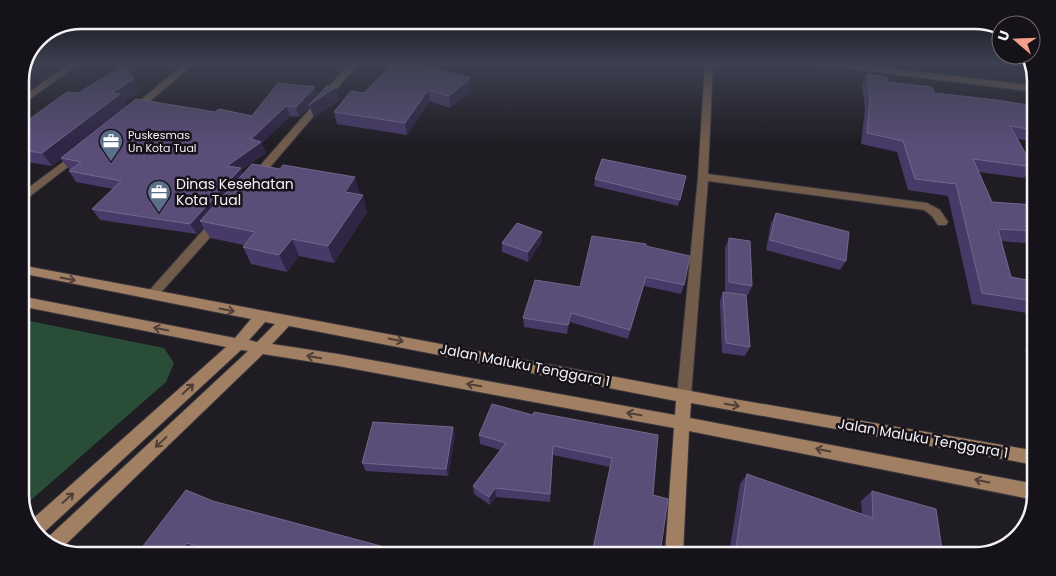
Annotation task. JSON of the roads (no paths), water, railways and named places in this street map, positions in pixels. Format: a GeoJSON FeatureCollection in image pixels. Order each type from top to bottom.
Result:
{"type":"FeatureCollection","features":[{"type":"Feature","properties":{"kind":"main road","name":"Jalan Maluku Tenggara 1"},"geometry":{"type":"LineString","coordinates":[[29,271],[261,317],[410,343],[684,396],[1027,456]]}},
{"type":"Feature","properties":{"kind":"main road","name":"Jalan Maluku Tenggara 1"},"geometry":{"type":"LineString","coordinates":[[29,303],[238,344],[338,360],[682,423],[1027,490]]}},
{"type":"Feature","properties":{"kind":"main road"},"geometry":{"type":"LineString","coordinates":[[38,525],[238,344],[261,317]]}},
{"type":"Feature","properties":{"kind":"main road"},"geometry":{"type":"LineString","coordinates":[[56,541],[260,348],[286,321]]}},
{"type":"Feature","properties":{"kind":"main road"},"geometry":{"type":"LineString","coordinates":[[674,547],[684,396]]}},
{"type":"Feature","properties":{"kind":"street"},"geometry":{"type":"LineString","coordinates":[[121,120],[158,90]]}},
{"type":"Feature","properties":{"kind":"street"},"geometry":{"type":"LineString","coordinates":[[250,183],[331,90]]}},
{"type":"Feature","properties":{"kind":"street"},"geometry":{"type":"LineString","coordinates":[[684,396],[703,177],[708,90]]}},
{"type":"Feature","properties":{"kind":"street"},"geometry":{"type":"LineString","coordinates":[[29,193],[90,145]]}},
{"type":"Feature","properties":{"kind":"street"},"geometry":{"type":"LineString","coordinates":[[703,177],[927,206],[936,213],[942,222]]}},
{"type":"Feature","properties":{"kind":"street"},"geometry":{"type":"LineString","coordinates":[[152,296],[224,213]]}},
{"type":"Feature","properties":{"kind":"place","name":"Puskesmas Un Kota Tual"},"geometry":{"type":"Point","coordinates":[111,162]}},
{"type":"Feature","properties":{"kind":"place","name":"Dinas Kesehatan Kota Tual"},"geometry":{"type":"Point","coordinates":[159,213]}}]}
